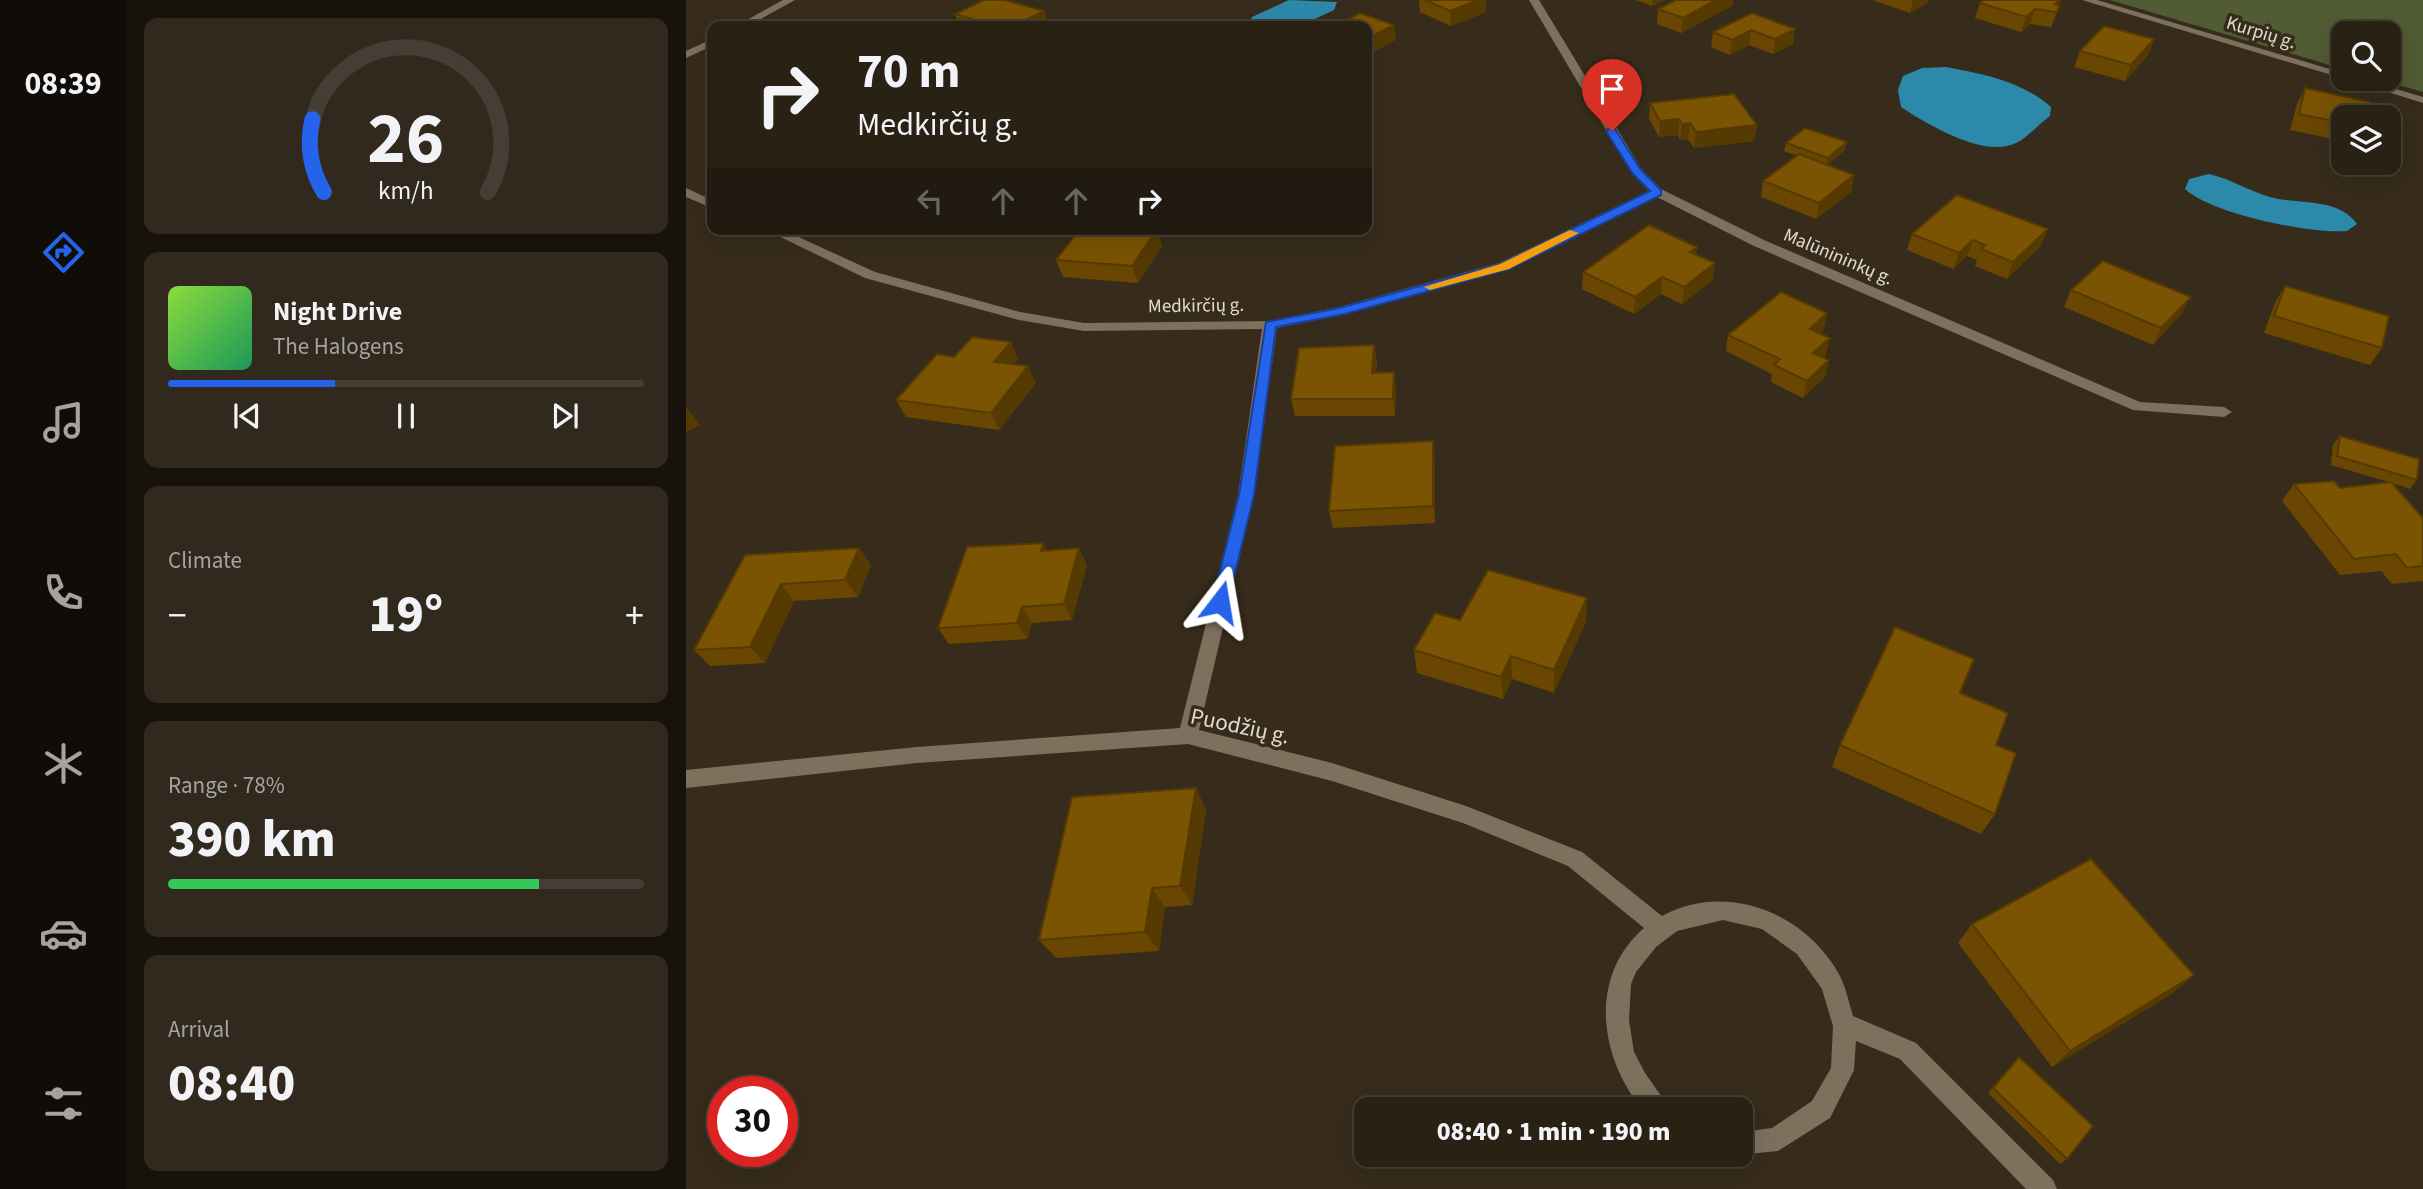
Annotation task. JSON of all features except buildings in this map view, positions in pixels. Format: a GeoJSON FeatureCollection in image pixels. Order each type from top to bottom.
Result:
{"type":"FeatureCollection","features":[{"type":"Feature","properties":{"kind":"street"},"geometry":{"type":"LineString","coordinates":[[750,21],[790,0]]}},
{"type":"Feature","properties":{"kind":"street","name":"Malūnininkų g."},"geometry":{"type":"LineString","coordinates":[[1534,0],[1637,172],[1657,192],[1759,243],[2138,407],[2224,412]]}},
{"type":"Feature","properties":{"kind":"street","name":"Kurpių g."},"geometry":{"type":"LineString","coordinates":[[2087,0],[2331,72]]}},
{"type":"Feature","properties":{"kind":"street"},"geometry":{"type":"LineString","coordinates":[[686,55],[707,44]]}},
{"type":"Feature","properties":{"kind":"street"},"geometry":{"type":"LineString","coordinates":[[2392,91],[2423,100]]}},
{"type":"Feature","properties":{"kind":"street"},"geometry":{"type":"LineString","coordinates":[[686,192],[707,202]]}},
{"type":"Feature","properties":{"kind":"street","name":"Medkirčių g."},"geometry":{"type":"LineString","coordinates":[[783,235],[870,275],[1019,316],[1084,327],[1270,325],[1341,311],[1504,266],[1657,192]]}},
{"type":"Feature","properties":{"kind":"street"},"geometry":{"type":"LineString","coordinates":[[1188,736],[1246,495],[1270,325]]}},
{"type":"Feature","properties":{"kind":"street","name":"Puodžių g."},"geometry":{"type":"LineString","coordinates":[[686,779],[917,755],[1188,736],[1332,772],[1466,815],[1575,859],[1660,928]]}},
{"type":"Feature","properties":{"kind":"street"},"geometry":{"type":"LineString","coordinates":[[1647,1097],[1638,1087],[1621,1052],[1616,1015],[1621,980],[1637,950],[1660,928],[1690,914],[1724,910],[1757,916],[1790,933],[1816,957],[1836,988],[1846,1024],[1845,1061],[1832,1096],[1808,1122],[1776,1140],[1753,1143]]}},
{"type":"Feature","properties":{"kind":"street"},"geometry":{"type":"LineString","coordinates":[[1846,1024],[1908,1051],[2044,1189]]}},
{"type":"Feature","properties":{"kind":"green space"},"geometry":{"type":"Polygon","coordinates":[[[2110,0],[2423,0],[2423,92],[2401,86],[2401,21],[2331,21],[2331,65],[2110,0]]]}},
{"type":"Feature","properties":{"kind":"water"},"geometry":{"type":"Polygon","coordinates":[[[1289,0],[1337,2],[1334,10],[1311,21],[1251,21],[1252,17],[1289,0]]]}},
{"type":"Feature","properties":{"kind":"water"},"geometry":{"type":"Polygon","coordinates":[[[1946,67],[1988,76],[2028,91],[2051,107],[2050,116],[2016,143],[2003,147],[1988,147],[1940,130],[1901,107],[1898,90],[1903,76],[1922,68],[1946,67]]]}},
{"type":"Feature","properties":{"kind":"water"},"geometry":{"type":"Polygon","coordinates":[[[2209,174],[2270,197],[2329,206],[2349,215],[2357,224],[2347,231],[2310,229],[2287,226],[2216,207],[2185,189],[2189,179],[2209,174]]]}},
{"type":"Feature","properties":{"kind":"slow traffic"},"geometry":{"type":"LineString","coordinates":[[1430,287],[1504,266],[1574,233]]}},
{"type":"Feature","properties":{"kind":"route"},"geometry":{"type":"LineString","coordinates":[[1220,602],[1246,495],[1270,325],[1341,311],[1504,266],[1657,192],[1637,172],[1612,131]]}}]}
